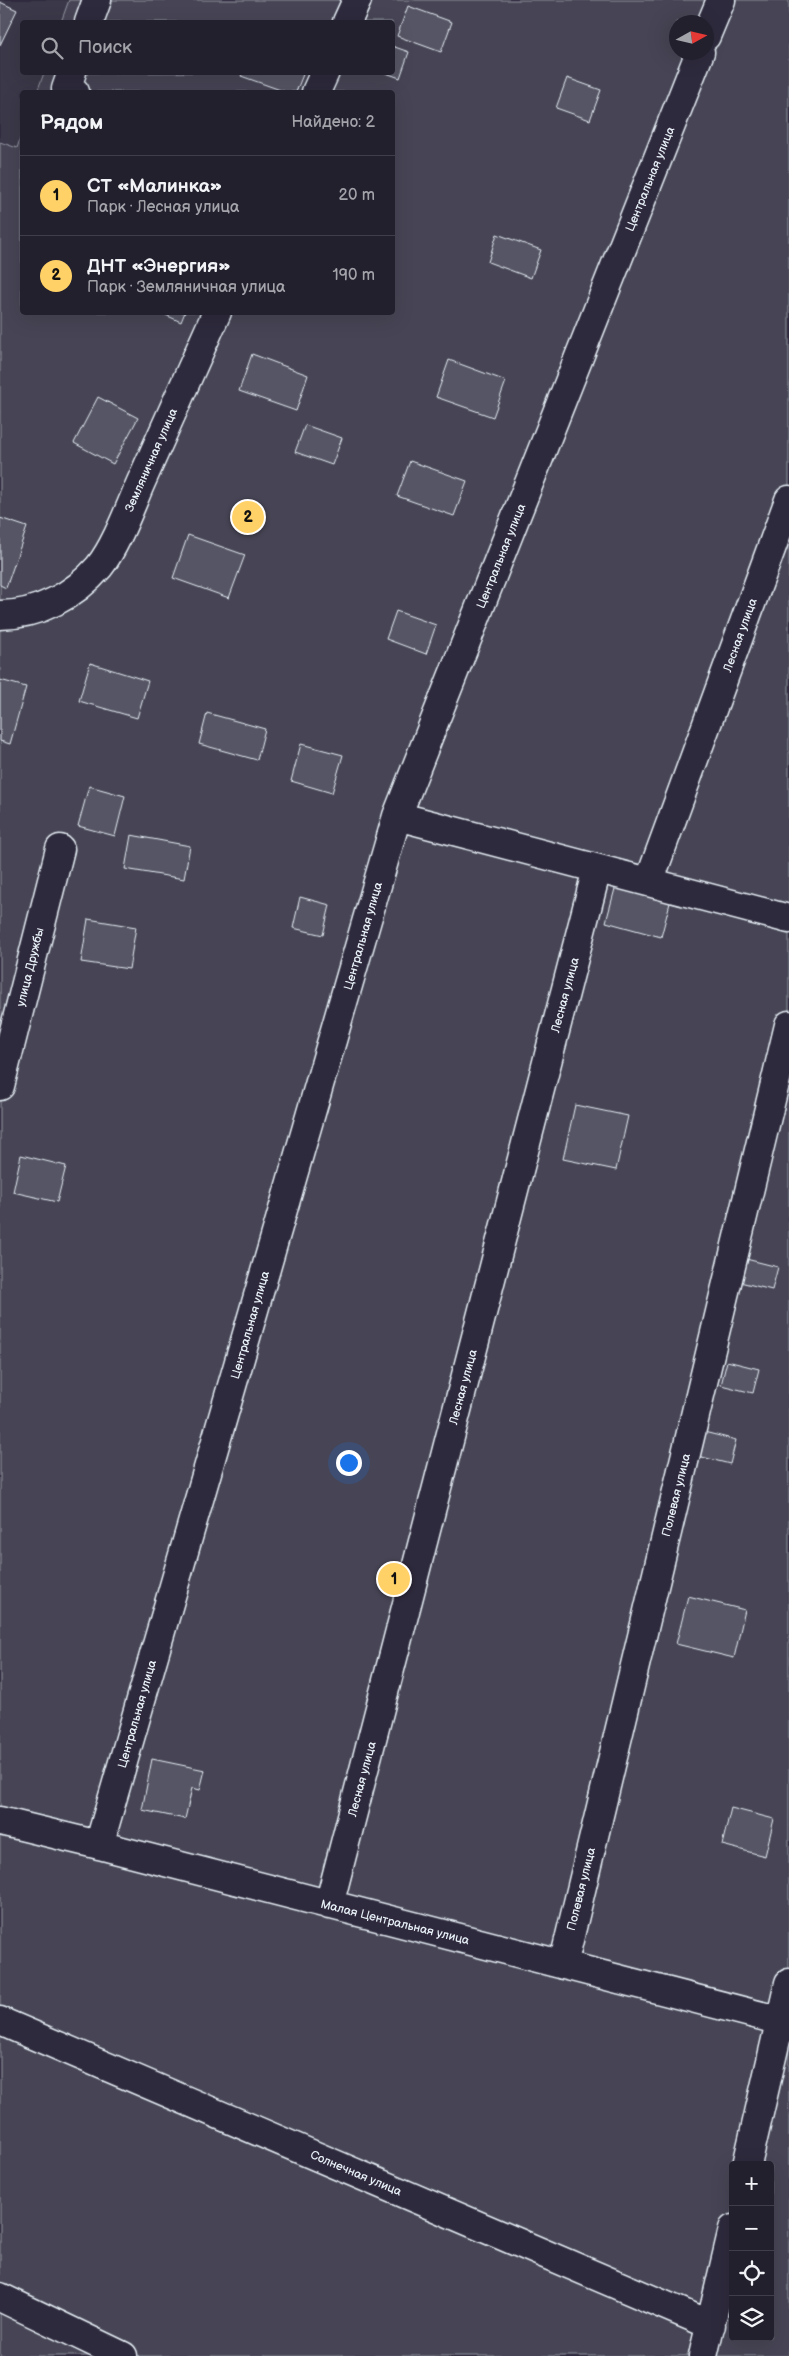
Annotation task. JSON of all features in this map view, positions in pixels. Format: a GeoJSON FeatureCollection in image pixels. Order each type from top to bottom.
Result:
{"type":"FeatureCollection","features":[{"type":"Feature","properties":{"kind":"street"},"geometry":{"type":"LineString","coordinates":[[90,20],[97,0]]}},
{"type":"Feature","properties":{"kind":"street"},"geometry":{"type":"LineString","coordinates":[[348,20],[357,0]]}},
{"type":"Feature","properties":{"kind":"street"},"geometry":{"type":"LineString","coordinates":[[714,17],[721,0]]}},
{"type":"Feature","properties":{"kind":"street","name":"Центральная улица"},"geometry":{"type":"LineString","coordinates":[[99,1845],[397,816],[697,60]]}},
{"type":"Feature","properties":{"kind":"street"},"geometry":{"type":"LineString","coordinates":[[69,90],[66,89],[71,75]]}},
{"type":"Feature","properties":{"kind":"street"},"geometry":{"type":"LineString","coordinates":[[317,90],[324,75]]}},
{"type":"Feature","properties":{"kind":"street","name":"Земляничная улица"},"geometry":{"type":"LineString","coordinates":[[0,615],[10,615],[44,607],[67,596],[99,566],[119,531],[216,315]]}},
{"type":"Feature","properties":{"kind":"street","name":"Лесная улица"},"geometry":{"type":"LineString","coordinates":[[649,882],[789,500]]}},
{"type":"Feature","properties":{"kind":"street"},"geometry":{"type":"LineString","coordinates":[[397,816],[789,919]]}},
{"type":"Feature","properties":{"kind":"street","name":"улица Дружбы"},"geometry":{"type":"LineString","coordinates":[[0,1086],[60,849]]}},
{"type":"Feature","properties":{"kind":"street","name":"Лесная улица"},"geometry":{"type":"LineString","coordinates":[[329,1905],[597,869]]}},
{"type":"Feature","properties":{"kind":"street","name":"Полевая улица"},"geometry":{"type":"LineString","coordinates":[[563,1965],[789,1025]]}},
{"type":"Feature","properties":{"kind":"street","name":"Малая Центральная улица"},"geometry":{"type":"LineString","coordinates":[[0,1821],[784,2022]]}},
{"type":"Feature","properties":{"kind":"street"},"geometry":{"type":"LineString","coordinates":[[748,2161],[784,2022],[789,1983]]}},
{"type":"Feature","properties":{"kind":"street","name":"Солнечная улица"},"geometry":{"type":"LineString","coordinates":[[0,2021],[711,2325]]}},
{"type":"Feature","properties":{"kind":"street"},"geometry":{"type":"LineString","coordinates":[[703,2356],[729,2246]]}},
{"type":"Feature","properties":{"kind":"street"},"geometry":{"type":"LineString","coordinates":[[0,2297],[123,2356]]}},
{"type":"Feature","properties":{"kind":"shaded area"},"geometry":{"type":"Polygon","coordinates":[[[0,0],[69,0],[62,20],[20,20],[20,75],[43,75],[38,90],[20,90],[20,139],[17,149],[0,141],[0,0]]]}},
{"type":"Feature","properties":{"kind":"shaded area"},"geometry":{"type":"Polygon","coordinates":[[[69,0],[789,0],[789,2356],[0,2356],[0,142],[17,148],[20,139],[20,315],[395,315],[395,90],[38,90],[43,75],[395,75],[395,20],[62,20],[69,0]]]}},
{"type":"Feature","properties":{"kind":"building"},"geometry":{"type":"Polygon","coordinates":[[[0,2],[17,10],[0,45],[0,2]]]}},
{"type":"Feature","properties":{"kind":"building"},"geometry":{"type":"Polygon","coordinates":[[[408,6],[452,22],[441,52],[397,36],[408,6]]]}},
{"type":"Feature","properties":{"kind":"building"},"geometry":{"type":"Polygon","coordinates":[[[395,47],[409,52],[400,78],[392,75],[395,75],[395,47]]]}},
{"type":"Feature","properties":{"kind":"building"},"geometry":{"type":"Polygon","coordinates":[[[303,75],[297,90],[280,90],[241,76],[303,75]]]}},
{"type":"Feature","properties":{"kind":"building"},"geometry":{"type":"Polygon","coordinates":[[[567,78],[601,90],[590,120],[556,108],[567,78]]]}},
{"type":"Feature","properties":{"kind":"building"},"geometry":{"type":"Polygon","coordinates":[[[497,234],[541,250],[531,278],[488,262],[497,234]]]}},
{"type":"Feature","properties":{"kind":"building"},"geometry":{"type":"Polygon","coordinates":[[[166,315],[184,315],[181,322],[166,315]]]}},
{"type":"Feature","properties":{"kind":"building"},"geometry":{"type":"Polygon","coordinates":[[[252,354],[308,375],[296,411],[239,391],[252,354]]]}},
{"type":"Feature","properties":{"kind":"building"},"geometry":{"type":"Polygon","coordinates":[[[449,360],[506,381],[493,417],[436,397],[449,360]]]}},
{"type":"Feature","properties":{"kind":"building"},"geometry":{"type":"Polygon","coordinates":[[[98,397],[138,418],[113,464],[74,443],[98,397]]]}},
{"type":"Feature","properties":{"kind":"building"},"geometry":{"type":"Polygon","coordinates":[[[305,425],[342,438],[332,465],[295,452],[305,425]]]}},
{"type":"Feature","properties":{"kind":"building"},"geometry":{"type":"Polygon","coordinates":[[[410,461],[467,481],[454,516],[397,496],[410,461]]]}},
{"type":"Feature","properties":{"kind":"building"},"geometry":{"type":"Polygon","coordinates":[[[0,518],[27,527],[6,588],[0,585],[0,518]]]}},
{"type":"Feature","properties":{"kind":"building"},"geometry":{"type":"Polygon","coordinates":[[[188,535],[245,555],[229,598],[173,578],[188,535]]]}},
{"type":"Feature","properties":{"kind":"building"},"geometry":{"type":"Polygon","coordinates":[[[396,611],[436,625],[426,654],[386,639],[396,611]]]}},
{"type":"Feature","properties":{"kind":"building"},"geometry":{"type":"Polygon","coordinates":[[[90,663],[148,681],[137,718],[79,701],[90,663]]]}},
{"type":"Feature","properties":{"kind":"building"},"geometry":{"type":"Polygon","coordinates":[[[0,680],[26,687],[10,744],[0,741],[0,680]]]}},
{"type":"Feature","properties":{"kind":"building"},"geometry":{"type":"Polygon","coordinates":[[[207,713],[265,729],[257,760],[199,744],[207,713]]]}},
{"type":"Feature","properties":{"kind":"building"},"geometry":{"type":"Polygon","coordinates":[[[301,744],[343,755],[332,793],[291,781],[301,744]]]}},
{"type":"Feature","properties":{"kind":"building"},"geometry":{"type":"Polygon","coordinates":[[[89,786],[125,796],[115,836],[78,826],[89,786]]]}},
{"type":"Feature","properties":{"kind":"building"},"geometry":{"type":"Polygon","coordinates":[[[131,835],[190,846],[184,879],[125,869],[131,835]]]}},
{"type":"Feature","properties":{"kind":"building"},"geometry":{"type":"Polygon","coordinates":[[[616,885],[671,899],[661,937],[606,922],[616,885]]]}},
{"type":"Feature","properties":{"kind":"building"},"geometry":{"type":"Polygon","coordinates":[[[300,897],[330,905],[323,935],[293,928],[300,897]]]}},
{"type":"Feature","properties":{"kind":"building"},"geometry":{"type":"Polygon","coordinates":[[[88,919],[136,927],[129,969],[81,962],[88,919]]]}},
{"type":"Feature","properties":{"kind":"building"},"geometry":{"type":"Polygon","coordinates":[[[575,1105],[628,1116],[616,1170],[563,1159],[575,1105]]]}},
{"type":"Feature","properties":{"kind":"building"},"geometry":{"type":"Polygon","coordinates":[[[21,1155],[66,1166],[57,1202],[13,1192],[21,1155]]]}},
{"type":"Feature","properties":{"kind":"building"},"geometry":{"type":"Polygon","coordinates":[[[746,1259],[778,1267],[772,1290],[740,1282],[746,1259]]]}},
{"type":"Feature","properties":{"kind":"building"},"geometry":{"type":"Polygon","coordinates":[[[727,1361],[759,1369],[753,1393],[721,1385],[727,1361]]]}},
{"type":"Feature","properties":{"kind":"building"},"geometry":{"type":"Polygon","coordinates":[[[704,1432],[736,1440],[730,1464],[698,1456],[704,1432]]]}},
{"type":"Feature","properties":{"kind":"building"},"geometry":{"type":"Polygon","coordinates":[[[688,1596],[745,1610],[734,1658],[676,1644],[688,1596]]]}},
{"type":"Feature","properties":{"kind":"building"},"geometry":{"type":"Polygon","coordinates":[[[152,1759],[205,1770],[200,1790],[192,1788],[185,1819],[142,1810],[152,1759]]]}},
{"type":"Feature","properties":{"kind":"building"},"geometry":{"type":"Polygon","coordinates":[[[731,1808],[774,1819],[765,1856],[722,1845],[731,1808]]]}},
{"type":"Feature","properties":{"kind":"place","name":"ДНТ «Энергия»"},"geometry":{"type":"Point","coordinates":[248,517]}},
{"type":"Feature","properties":{"kind":"place","name":"CТ «Малинка»"},"geometry":{"type":"Point","coordinates":[394,1579]}}]}
